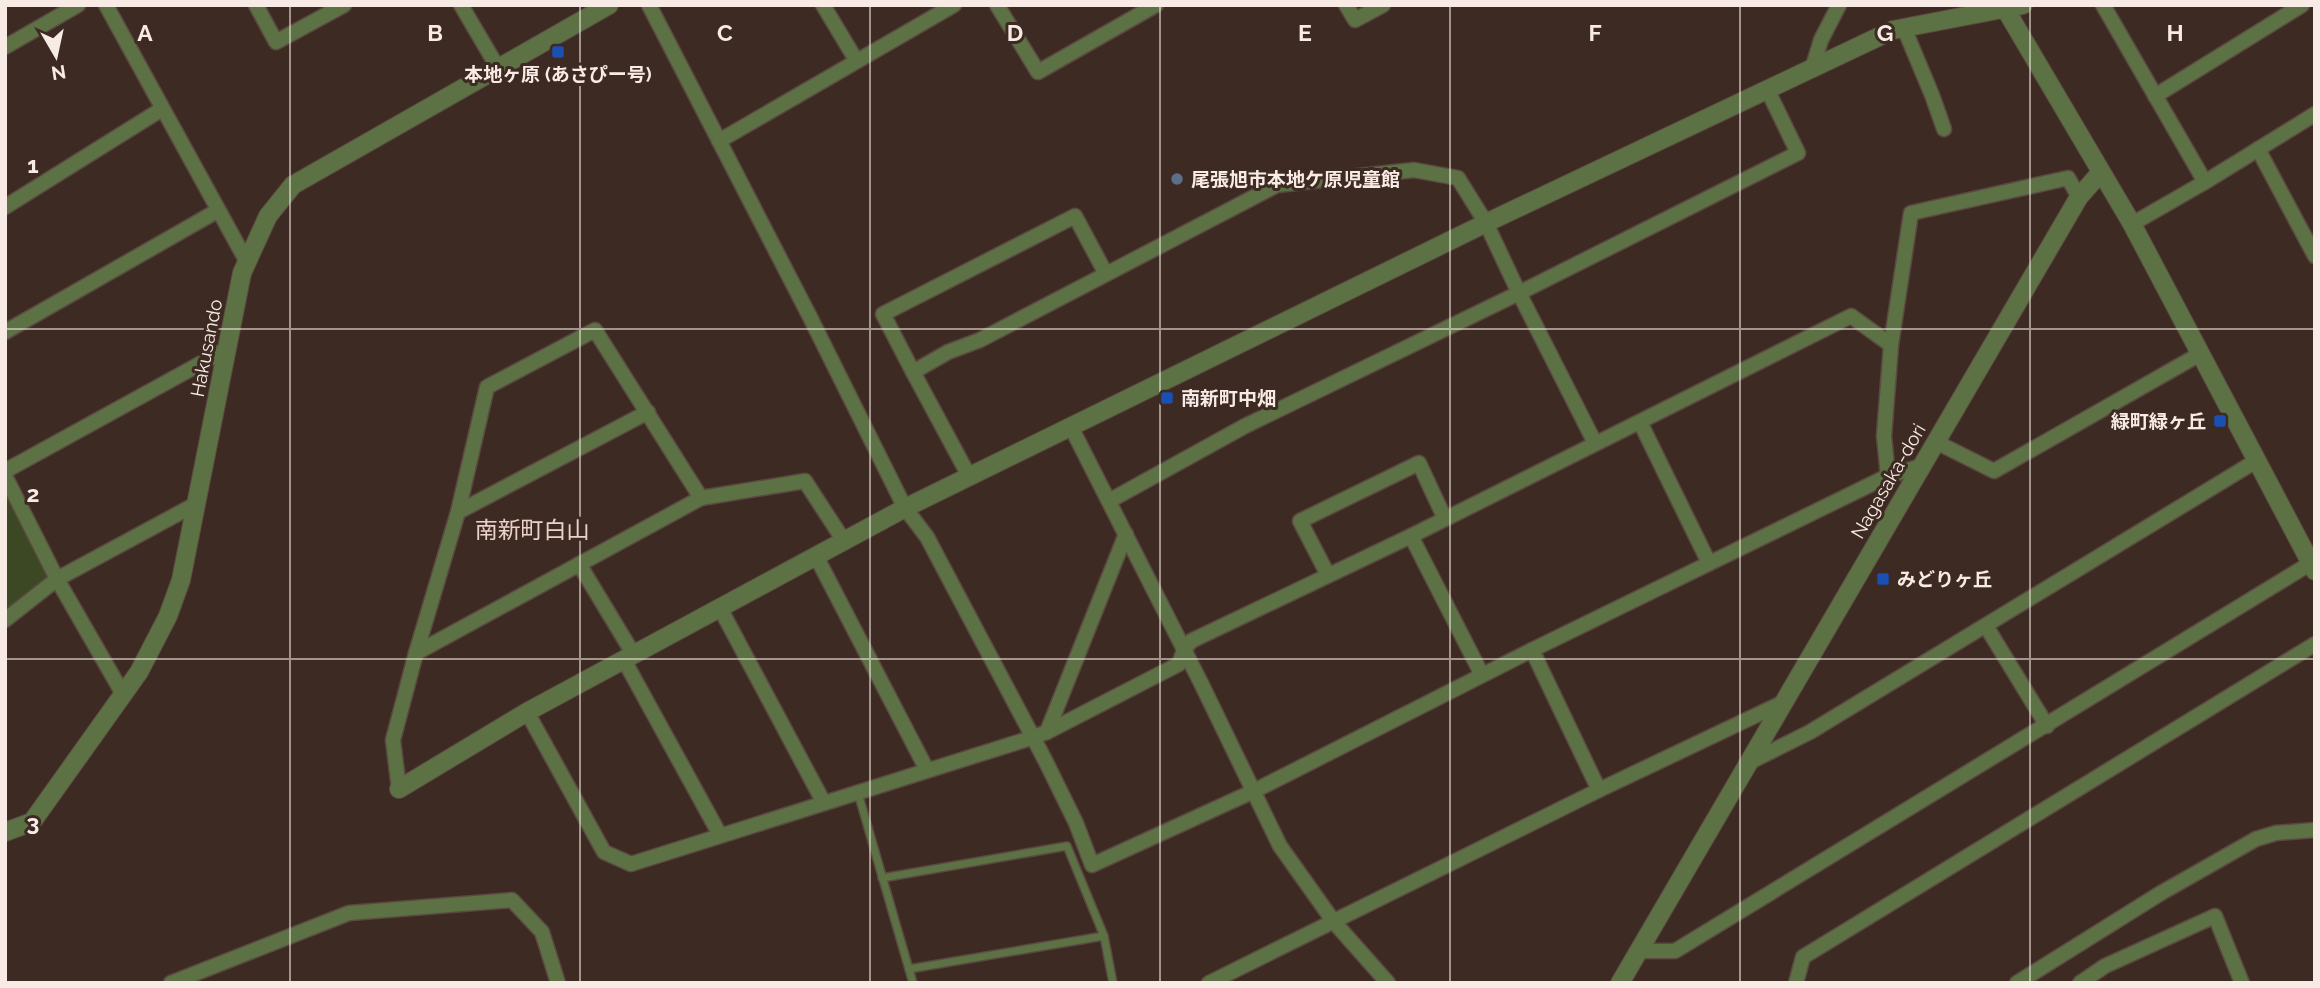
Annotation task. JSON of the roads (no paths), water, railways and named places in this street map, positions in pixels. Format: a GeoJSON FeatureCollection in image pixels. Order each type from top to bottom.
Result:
{"type":"FeatureCollection","features":[{"type":"Feature","properties":{"kind":"street"},"geometry":{"type":"LineString","coordinates":[[5,47],[78,5]]}},
{"type":"Feature","properties":{"kind":"street"},"geometry":{"type":"LineString","coordinates":[[106,5],[247,262]]}},
{"type":"Feature","properties":{"kind":"street"},"geometry":{"type":"LineString","coordinates":[[256,5],[276,42],[344,5]]}},
{"type":"Feature","properties":{"kind":"street"},"geometry":{"type":"LineString","coordinates":[[461,5],[498,68]]}},
{"type":"Feature","properties":{"kind":"street","name":"Hakusando"},"geometry":{"type":"LineString","coordinates":[[5,832],[32,822],[139,672],[168,616],[181,580],[242,273],[268,216],[293,185],[609,5]]}},
{"type":"Feature","properties":{"kind":"street"},"geometry":{"type":"LineString","coordinates":[[649,5],[905,508],[927,537],[1076,823],[1092,865],[1254,791],[1532,650],[1888,476],[1922,466]]}},
{"type":"Feature","properties":{"kind":"street"},"geometry":{"type":"LineString","coordinates":[[823,5],[856,60]]}},
{"type":"Feature","properties":{"kind":"street"},"geometry":{"type":"LineString","coordinates":[[719,141],[954,5]]}},
{"type":"Feature","properties":{"kind":"street"},"geometry":{"type":"LineString","coordinates":[[997,5],[1038,72],[1136,10],[1156,5]]}},
{"type":"Feature","properties":{"kind":"street"},"geometry":{"type":"LineString","coordinates":[[1346,5],[1355,20],[1383,5]]}},
{"type":"Feature","properties":{"kind":"street"},"geometry":{"type":"LineString","coordinates":[[1813,66],[1821,40],[1839,5]]}},
{"type":"Feature","properties":{"kind":"street"},"geometry":{"type":"LineString","coordinates":[[701,498],[595,330],[487,387],[458,512],[393,740],[399,789],[527,712],[905,508],[1486,223],[1893,30],[2023,5]]}},
{"type":"Feature","properties":{"kind":"street"},"geometry":{"type":"LineString","coordinates":[[2103,5],[2205,182]]}},
{"type":"Feature","properties":{"kind":"street"},"geometry":{"type":"LineString","coordinates":[[2155,96],[2302,5]]}},
{"type":"Feature","properties":{"kind":"street"},"geometry":{"type":"LineString","coordinates":[[1637,951],[1675,951],[2047,726],[2139,666],[2313,567],[2132,224],[2004,7]]}},
{"type":"Feature","properties":{"kind":"street"},"geometry":{"type":"LineString","coordinates":[[1904,28],[1944,129]]}},
{"type":"Feature","properties":{"kind":"street"},"geometry":{"type":"LineString","coordinates":[[1109,501],[1245,426],[1798,153],[1768,91]]}},
{"type":"Feature","properties":{"kind":"street"},"geometry":{"type":"LineString","coordinates":[[5,207],[162,110]]}},
{"type":"Feature","properties":{"kind":"street"},"geometry":{"type":"LineString","coordinates":[[2132,224],[2315,114]]}},
{"type":"Feature","properties":{"kind":"street"},"geometry":{"type":"LineString","coordinates":[[2258,149],[2315,256]]}},
{"type":"Feature","properties":{"kind":"street"},"geometry":{"type":"LineString","coordinates":[[913,372],[948,352],[980,340],[1277,185],[1413,170],[1458,178],[1486,223],[1595,443]]}},
{"type":"Feature","properties":{"kind":"street","name":"Nagasaka-dori"},"geometry":{"type":"LineString","coordinates":[[1620,983],[2079,197],[2101,172]]}},
{"type":"Feature","properties":{"kind":"street"},"geometry":{"type":"LineString","coordinates":[[1888,476],[1884,436],[1891,345],[1911,213],[2068,178],[2079,197]]}},
{"type":"Feature","properties":{"kind":"street"},"geometry":{"type":"LineString","coordinates":[[5,332],[217,211]]}},
{"type":"Feature","properties":{"kind":"street"},"geometry":{"type":"LineString","coordinates":[[969,476],[883,314],[1075,216],[1106,274]]}},
{"type":"Feature","properties":{"kind":"street"},"geometry":{"type":"LineString","coordinates":[[527,712],[604,852],[631,864],[1046,733],[1179,664],[1191,641],[1446,519],[1851,316],[1891,345]]}},
{"type":"Feature","properties":{"kind":"street"},"geometry":{"type":"LineString","coordinates":[[5,471],[227,349]]}},
{"type":"Feature","properties":{"kind":"street"},"geometry":{"type":"LineString","coordinates":[[1936,442],[1994,471],[2200,354]]}},
{"type":"Feature","properties":{"kind":"street"},"geometry":{"type":"LineString","coordinates":[[458,512],[648,412]]}},
{"type":"Feature","properties":{"kind":"street"},"geometry":{"type":"LineString","coordinates":[[1640,422],[1709,563]]}},
{"type":"Feature","properties":{"kind":"street"},"geometry":{"type":"LineString","coordinates":[[1070,426],[1280,846],[1334,922],[1388,983]]}},
{"type":"Feature","properties":{"kind":"street"},"geometry":{"type":"LineString","coordinates":[[1748,762],[1810,732],[2256,461]]}},
{"type":"Feature","properties":{"kind":"street"},"geometry":{"type":"LineString","coordinates":[[1328,576],[1300,521],[1419,463],[1446,519]]}},
{"type":"Feature","properties":{"kind":"street"},"geometry":{"type":"LineString","coordinates":[[5,476],[57,579],[123,694]]}},
{"type":"Feature","properties":{"kind":"street"},"geometry":{"type":"LineString","coordinates":[[416,653],[701,498],[805,481],[844,541]]}},
{"type":"Feature","properties":{"kind":"street"},"geometry":{"type":"LineString","coordinates":[[5,621],[57,579],[196,504]]}},
{"type":"Feature","properties":{"kind":"street"},"geometry":{"type":"LineString","coordinates":[[1046,733],[1126,534]]}},
{"type":"Feature","properties":{"kind":"street"},"geometry":{"type":"LineString","coordinates":[[1411,536],[1482,675]]}},
{"type":"Feature","properties":{"kind":"street"},"geometry":{"type":"LineString","coordinates":[[816,556],[927,771]]}},
{"type":"Feature","properties":{"kind":"street"},"geometry":{"type":"LineString","coordinates":[[579,564],[720,835]]}},
{"type":"Feature","properties":{"kind":"street"},"geometry":{"type":"LineString","coordinates":[[720,608],[824,803]]}},
{"type":"Feature","properties":{"kind":"street"},"geometry":{"type":"LineString","coordinates":[[1986,626],[2047,726]]}},
{"type":"Feature","properties":{"kind":"street"},"geometry":{"type":"LineString","coordinates":[[1796,983],[1803,957],[2315,644]]}},
{"type":"Feature","properties":{"kind":"street"},"geometry":{"type":"LineString","coordinates":[[1532,650],[1600,790]]}},
{"type":"Feature","properties":{"kind":"street"},"geometry":{"type":"LineString","coordinates":[[1209,983],[1782,703]]}},
{"type":"Feature","properties":{"kind":"street"},"geometry":{"type":"LineString","coordinates":[[2017,983],[2161,893],[2256,839],[2276,832],[2315,830]]}},
{"type":"Feature","properties":{"kind":"street"},"geometry":{"type":"LineString","coordinates":[[171,983],[349,913],[512,900],[542,932],[558,983]]}},
{"type":"Feature","properties":{"kind":"street"},"geometry":{"type":"LineString","coordinates":[[2080,983],[2105,966],[2215,916],[2242,983]]}},
{"type":"Feature","properties":{"kind":"lane"},"geometry":{"type":"LineString","coordinates":[[858,792],[913,983]]}},
{"type":"Feature","properties":{"kind":"lane"},"geometry":{"type":"LineString","coordinates":[[882,878],[1067,846],[1104,936],[1113,983]]}},
{"type":"Feature","properties":{"kind":"lane"},"geometry":{"type":"LineString","coordinates":[[1075,865],[1088,856]]}},
{"type":"Feature","properties":{"kind":"lane"},"geometry":{"type":"LineString","coordinates":[[909,969],[1104,936]]}},
{"type":"Feature","properties":{"kind":"place","name":"本地ヶ原 (あさぴー号)"},"geometry":{"type":"Point","coordinates":[558,52]}},
{"type":"Feature","properties":{"kind":"place","name":"尾張旭市本地ケ原児童館"},"geometry":{"type":"Point","coordinates":[1177,179]}},
{"type":"Feature","properties":{"kind":"place","name":"南新町中畑"},"geometry":{"type":"Point","coordinates":[1167,398]}},
{"type":"Feature","properties":{"kind":"place","name":"緑町緑ヶ丘"},"geometry":{"type":"Point","coordinates":[2220,421]}},
{"type":"Feature","properties":{"kind":"place","name":"みどりヶ丘"},"geometry":{"type":"Point","coordinates":[1883,579]}},
{"type":"Feature","properties":{"kind":"district","name":"南新町白山"},"geometry":{"type":"Point","coordinates":[532,529]}}]}
